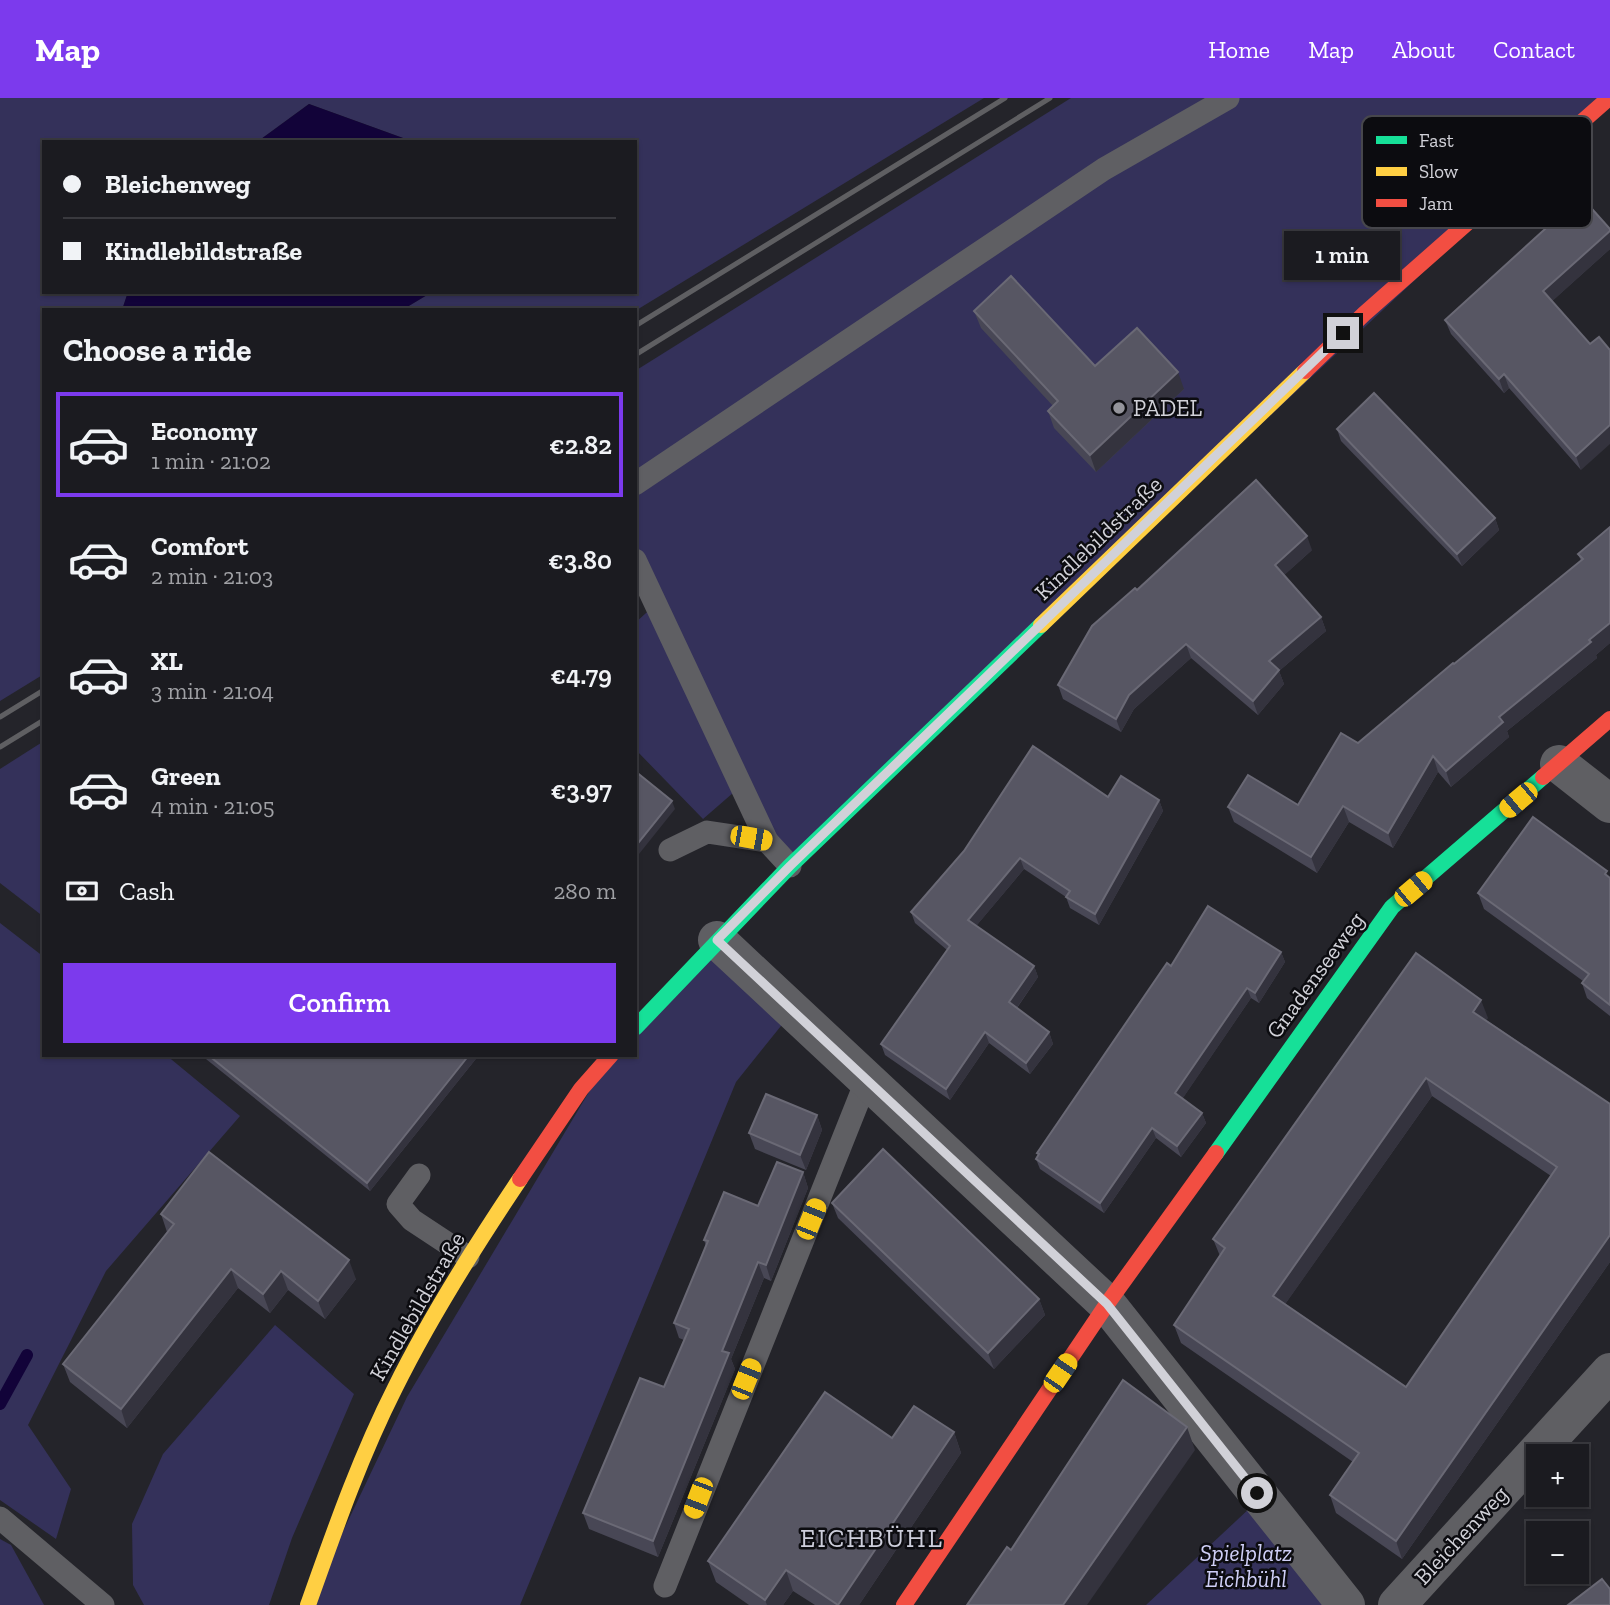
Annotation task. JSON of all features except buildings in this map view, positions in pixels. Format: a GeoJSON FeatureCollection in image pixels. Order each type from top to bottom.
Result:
{"type":"FeatureCollection","features":[{"type":"Feature","properties":{"kind":"main road","name":"Kindlebildstraße"},"geometry":{"type":"LineString","coordinates":[[1589,116],[1609,98]]}},
{"type":"Feature","properties":{"kind":"main road","name":"Kindlebildstraße"},"geometry":{"type":"LineString","coordinates":[[637,1026],[790,866],[1364,314],[1462,228]]}},
{"type":"Feature","properties":{"kind":"main road","name":"Gnadenseeweg"},"geometry":{"type":"LineString","coordinates":[[904,1605],[1107,1304],[1392,907],[1610,719]]}},
{"type":"Feature","properties":{"kind":"main road","name":"Kindlebildstraße"},"geometry":{"type":"LineString","coordinates":[[308,1605],[341,1513],[394,1389],[468,1257],[581,1089],[609,1057]]}},
{"type":"Feature","properties":{"kind":"street"},"geometry":{"type":"LineString","coordinates":[[1559,764],[1610,804]]}},
{"type":"Feature","properties":{"kind":"street"},"geometry":{"type":"LineString","coordinates":[[717,940],[1107,1304],[1346,1605]]}},
{"type":"Feature","properties":{"kind":"street","name":"Bleichenweg"},"geometry":{"type":"LineString","coordinates":[[1397,1605],[1610,1373]]}},
{"type":"Feature","properties":{"kind":"lane"},"geometry":{"type":"LineString","coordinates":[[637,483],[1104,169],[1228,98]]}},
{"type":"Feature","properties":{"kind":"lane"},"geometry":{"type":"LineString","coordinates":[[637,564],[767,841],[790,866]]}},
{"type":"Feature","properties":{"kind":"lane"},"geometry":{"type":"LineString","coordinates":[[670,850],[707,832],[767,841]]}},
{"type":"Feature","properties":{"kind":"lane"},"geometry":{"type":"LineString","coordinates":[[664,1586],[867,1079]]}},
{"type":"Feature","properties":{"kind":"lane"},"geometry":{"type":"LineString","coordinates":[[419,1175],[398,1204],[412,1220],[468,1257]]}},
{"type":"Feature","properties":{"kind":"lane"},"geometry":{"type":"LineString","coordinates":[[0,1518],[103,1605]]}},
{"type":"Feature","properties":{"kind":"green space"},"geometry":{"type":"Polygon","coordinates":[[[0,98],[984,98],[637,310],[405,308],[429,294],[637,294],[637,140],[408,140],[309,104],[260,140],[42,140],[42,294],[127,294],[123,308],[42,308],[42,675],[0,701],[0,98]]]}},
{"type":"Feature","properties":{"kind":"green space"},"geometry":{"type":"Polygon","coordinates":[[[1071,98],[1609,98],[1590,116],[1362,116],[1362,228],[1470,228],[790,866],[741,786],[703,819],[637,751],[637,621],[656,604],[637,564],[637,370],[1071,98]]]}},
{"type":"Feature","properties":{"kind":"green space"},"geometry":{"type":"Polygon","coordinates":[[[42,742],[42,915],[0,883],[0,769],[42,742]]]}},
{"type":"Feature","properties":{"kind":"green space"},"geometry":{"type":"Polygon","coordinates":[[[0,923],[42,955],[42,1057],[168,1057],[240,1116],[106,1271],[28,1425],[71,1489],[56,1539],[0,1500],[0,923]]]}},
{"type":"Feature","properties":{"kind":"green space"},"geometry":{"type":"Polygon","coordinates":[[[717,940],[793,1011],[736,1082],[520,1605],[308,1605],[407,1397],[610,1057],[637,1057],[637,1026],[717,940]]]}},
{"type":"Feature","properties":{"kind":"green space"},"geometry":{"type":"Polygon","coordinates":[[[275,1325],[354,1394],[292,1538],[269,1605],[144,1605],[133,1585],[132,1524],[163,1454],[275,1325]]]}},
{"type":"Feature","properties":{"kind":"green space","name":"Spielplatz Eichbühl"},"geometry":{"type":"Polygon","coordinates":[[[1251,1507],[1327,1605],[1146,1605],[1251,1507]]]}},
{"type":"Feature","properties":{"kind":"green space"},"geometry":{"type":"Polygon","coordinates":[[[0,1539],[11,1545],[44,1605],[0,1605],[0,1539]]]}},
{"type":"Feature","properties":{"kind":"shaded area"},"geometry":{"type":"Polygon","coordinates":[[[309,104],[408,140],[260,140],[309,104]]]}},
{"type":"Feature","properties":{"kind":"shaded area"},"geometry":{"type":"Polygon","coordinates":[[[127,294],[429,294],[405,308],[123,308],[127,294]]]}},
{"type":"Feature","properties":{"kind":"waterway"},"geometry":{"type":"LineString","coordinates":[[0,1404],[27,1355]]}},
{"type":"Feature","properties":{"kind":"railway"},"geometry":{"type":"LineString","coordinates":[[637,325],[1005,98]]}},
{"type":"Feature","properties":{"kind":"railway"},"geometry":{"type":"LineString","coordinates":[[637,354],[1050,98]]}},
{"type":"Feature","properties":{"kind":"railway"},"geometry":{"type":"LineString","coordinates":[[0,717],[42,691]]}},
{"type":"Feature","properties":{"kind":"railway"},"geometry":{"type":"LineString","coordinates":[[0,747],[42,721]]}},
{"type":"Feature","properties":{"kind":"traffic: fast"},"geometry":{"type":"LineString","coordinates":[[637,1026],[790,866],[1041,625]]}},
{"type":"Feature","properties":{"kind":"traffic: fast"},"geometry":{"type":"LineString","coordinates":[[1216,1153],[1392,907],[1543,777]]}},
{"type":"Feature","properties":{"kind":"traffic: slow"},"geometry":{"type":"LineString","coordinates":[[1041,625],[1305,371]]}},
{"type":"Feature","properties":{"kind":"traffic: slow"},"geometry":{"type":"LineString","coordinates":[[308,1605],[382,1414],[454,1281],[520,1179]]}},
{"type":"Feature","properties":{"kind":"traffic: jam"},"geometry":{"type":"LineString","coordinates":[[1589,116],[1609,98]]}},
{"type":"Feature","properties":{"kind":"traffic: jam"},"geometry":{"type":"LineString","coordinates":[[1305,371],[1364,314],[1462,228]]}},
{"type":"Feature","properties":{"kind":"traffic: jam"},"geometry":{"type":"LineString","coordinates":[[1543,777],[1610,719]]}},
{"type":"Feature","properties":{"kind":"traffic: jam"},"geometry":{"type":"LineString","coordinates":[[520,1179],[581,1089],[609,1057]]}},
{"type":"Feature","properties":{"kind":"traffic: jam"},"geometry":{"type":"LineString","coordinates":[[904,1605],[1107,1304],[1216,1153]]}},
{"type":"Feature","properties":{"kind":"place","name":"PADEL"},"geometry":{"type":"Point","coordinates":[1119,408]}},
{"type":"Feature","properties":{"kind":"district","name":"EICHBÜHL"},"geometry":{"type":"Point","coordinates":[872,1538]}},
{"type":"Feature","properties":{"kind":"route"},"geometry":{"type":"LineString","coordinates":[[1257,1493],[1107,1304],[717,940],[790,866],[1343,333]]}}]}
